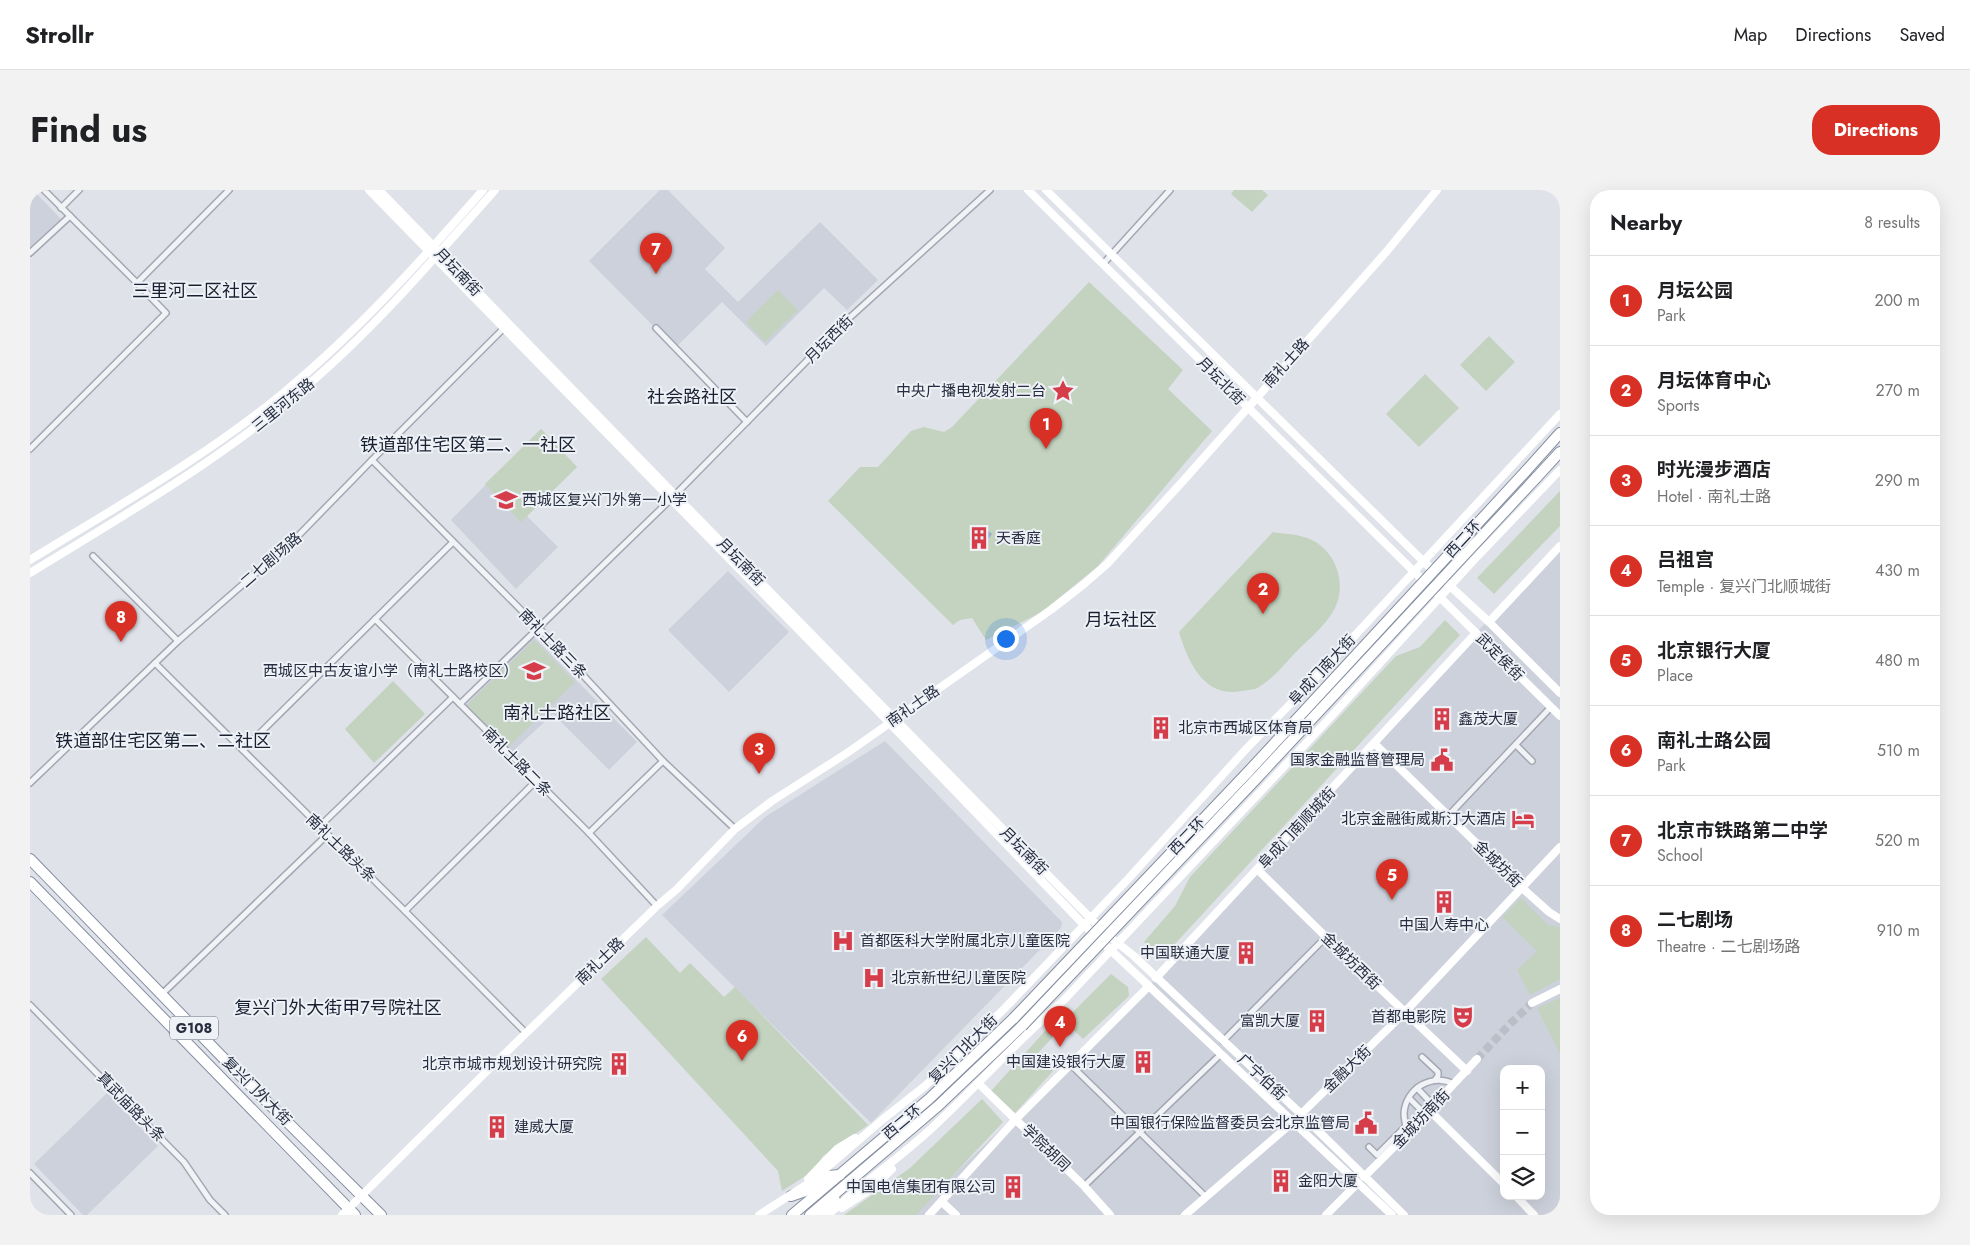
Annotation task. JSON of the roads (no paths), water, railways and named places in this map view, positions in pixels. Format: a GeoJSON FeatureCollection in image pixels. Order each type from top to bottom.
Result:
{"type":"FeatureCollection","features":[{"type":"Feature","properties":{"kind":"highway","name":"西二环"},"geometry":{"type":"LineString","coordinates":[[792,1215],[929,1099],[1014,1018],[1248,772],[1560,433]]}},
{"type":"Feature","properties":{"kind":"highway","name":"西二环"},"geometry":{"type":"LineString","coordinates":[[810,1215],[938,1106],[1022,1026],[1560,452]]}},
{"type":"Feature","properties":{"kind":"highway","name":"复兴门外大街"},"geometry":{"type":"LineString","coordinates":[[30,859],[232,1067],[381,1215]]}},
{"type":"Feature","properties":{"kind":"highway","name":"复兴门外大街"},"geometry":{"type":"LineString","coordinates":[[30,882],[349,1213]]}},
{"type":"Feature","properties":{"kind":"highway"},"geometry":{"type":"LineString","coordinates":[[791,1196],[808,1190],[827,1176],[840,1175]]}},
{"type":"Feature","properties":{"kind":"highway"},"geometry":{"type":"LineString","coordinates":[[827,1214],[850,1181]]}},
{"type":"Feature","properties":{"kind":"main road","name":"月坛南街"},"geometry":{"type":"LineString","coordinates":[[368,190],[431,248]]}},
{"type":"Feature","properties":{"kind":"main road","name":"月坛南街"},"geometry":{"type":"LineString","coordinates":[[379,190],[504,329],[673,497]]}},
{"type":"Feature","properties":{"kind":"main road","name":"三里河东路"},"geometry":{"type":"LineString","coordinates":[[30,560],[192,461],[280,395],[318,363],[367,316],[483,190]]}},
{"type":"Feature","properties":{"kind":"main road","name":"三里河东路"},"geometry":{"type":"LineString","coordinates":[[30,573],[198,469],[266,420],[328,368],[373,323],[495,190]]}},
{"type":"Feature","properties":{"kind":"main road","name":"月坛北街"},"geometry":{"type":"LineString","coordinates":[[1028,190],[1413,572],[1441,597]]}},
{"type":"Feature","properties":{"kind":"main road","name":"月坛北街"},"geometry":{"type":"LineString","coordinates":[[1046,190],[1423,561],[1451,586]]}},
{"type":"Feature","properties":{"kind":"main road","name":"南礼士路"},"geometry":{"type":"LineString","coordinates":[[349,1213],[361,1195],[657,906],[677,889],[735,829],[772,801],[847,753],[1052,609],[1107,564],[1177,488],[1387,250],[1437,190]]}},
{"type":"Feature","properties":{"kind":"main road","name":"月坛南街"},"geometry":{"type":"LineString","coordinates":[[437,255],[892,721],[1104,932],[1117,942]]}},
{"type":"Feature","properties":{"kind":"main road","name":"阜成门南大街"},"geometry":{"type":"LineString","coordinates":[[1084,925],[1560,414]]}},
{"type":"Feature","properties":{"kind":"main road"},"geometry":{"type":"LineString","coordinates":[[827,1214],[848,1205],[870,1190],[924,1135],[1062,1002],[1314,735],[1472,562],[1560,470]]}},
{"type":"Feature","properties":{"kind":"main road"},"geometry":{"type":"LineString","coordinates":[[1446,538],[1472,562]]}},
{"type":"Feature","properties":{"kind":"main road"},"geometry":{"type":"LineString","coordinates":[[1489,622],[1560,546]]}},
{"type":"Feature","properties":{"kind":"main road","name":"武定侯街"},"geometry":{"type":"LineString","coordinates":[[1451,586],[1560,693]]}},
{"type":"Feature","properties":{"kind":"main road","name":"武定侯街"},"geometry":{"type":"LineString","coordinates":[[1441,597],[1560,716]]}},
{"type":"Feature","properties":{"kind":"main road","name":"阜成门南顺城街"},"geometry":{"type":"LineString","coordinates":[[1156,978],[1476,633]]}},
{"type":"Feature","properties":{"kind":"main road","name":"月坛南街"},"geometry":{"type":"LineString","coordinates":[[892,721],[1098,938]]}},
{"type":"Feature","properties":{"kind":"main road","name":"金城坊街"},"geometry":{"type":"LineString","coordinates":[[1375,744],[1521,887],[1549,912],[1560,919]]}},
{"type":"Feature","properties":{"kind":"main road","name":"金融大街"},"geometry":{"type":"LineString","coordinates":[[1294,1123],[1406,1014],[1521,887],[1560,847]]}},
{"type":"Feature","properties":{"kind":"main road","name":"金城坊西街"},"geometry":{"type":"LineString","coordinates":[[1258,870],[1467,1071]]}},
{"type":"Feature","properties":{"kind":"main road"},"geometry":{"type":"LineString","coordinates":[[1129,878],[1154,903]]}},
{"type":"Feature","properties":{"kind":"main road"},"geometry":{"type":"LineString","coordinates":[[1098,938],[1142,891]]}},
{"type":"Feature","properties":{"kind":"main road","name":"复兴门北大街"},"geometry":{"type":"LineString","coordinates":[[791,1196],[837,1148],[852,1141],[871,1125],[882,1120],[934,1079],[1084,925]]}},
{"type":"Feature","properties":{"kind":"main road","name":"广宁伯街"},"geometry":{"type":"LineString","coordinates":[[1098,938],[1294,1123],[1404,1215]]}},
{"type":"Feature","properties":{"kind":"main road","name":"广宁伯街"},"geometry":{"type":"LineString","coordinates":[[1117,942],[1302,1115],[1392,1215]]}},
{"type":"Feature","properties":{"kind":"main road"},"geometry":{"type":"LineString","coordinates":[[929,1215],[1016,1119],[1149,986]]}},
{"type":"Feature","properties":{"kind":"main road"},"geometry":{"type":"LineString","coordinates":[[1532,1003],[1560,989]]}},
{"type":"Feature","properties":{"kind":"main road","name":"金城坊南街"},"geometry":{"type":"LineString","coordinates":[[1326,1215],[1407,1129],[1430,1110],[1477,1059]]}},
{"type":"Feature","properties":{"kind":"main road","name":"学院胡同"},"geometry":{"type":"LineString","coordinates":[[979,1084],[1084,1186],[1110,1215]]}},
{"type":"Feature","properties":{"kind":"main road"},"geometry":{"type":"LineString","coordinates":[[1430,1110],[1500,1180]]}},
{"type":"Feature","properties":{"kind":"main road"},"geometry":{"type":"LineString","coordinates":[[1185,1215],[1294,1123]]}},
{"type":"Feature","properties":{"kind":"main road"},"geometry":{"type":"LineString","coordinates":[[1192,1215],[1294,1123]]}},
{"type":"Feature","properties":{"kind":"main road"},"geometry":{"type":"LineString","coordinates":[[759,1215],[791,1196]]}},
{"type":"Feature","properties":{"kind":"main road"},"geometry":{"type":"LineString","coordinates":[[1520,1200],[1534,1215]]}},
{"type":"Feature","properties":{"kind":"main road"},"geometry":{"type":"LineString","coordinates":[[942,1202],[956,1215]]}},
{"type":"Feature","properties":{"kind":"street"},"geometry":{"type":"LineString","coordinates":[[30,449],[166,313],[44,190]]}},
{"type":"Feature","properties":{"kind":"street"},"geometry":{"type":"LineString","coordinates":[[61,208],[79,190]]}},
{"type":"Feature","properties":{"kind":"street"},"geometry":{"type":"LineString","coordinates":[[137,283],[229,190]]}},
{"type":"Feature","properties":{"kind":"street","name":"月坛西街"},"geometry":{"type":"LineString","coordinates":[[460,704],[673,497],[846,321],[990,190]]}},
{"type":"Feature","properties":{"kind":"street"},"geometry":{"type":"LineString","coordinates":[[1103,264],[1170,190]]}},
{"type":"Feature","properties":{"kind":"street"},"geometry":{"type":"LineString","coordinates":[[30,252],[70,216]]}},
{"type":"Feature","properties":{"kind":"street"},"geometry":{"type":"LineString","coordinates":[[656,328],[747,422]]}},
{"type":"Feature","properties":{"kind":"street","name":"二七剧场路"},"geometry":{"type":"LineString","coordinates":[[30,783],[178,641],[298,538],[372,460],[504,329]]}},
{"type":"Feature","properties":{"kind":"street","name":"南礼士路三条"},"geometry":{"type":"LineString","coordinates":[[372,460],[538,627],[664,761],[735,829]]}},
{"type":"Feature","properties":{"kind":"street"},"geometry":{"type":"LineString","coordinates":[[243,750],[453,542]]}},
{"type":"Feature","properties":{"kind":"street"},"geometry":{"type":"LineString","coordinates":[[93,556],[178,641]]}},
{"type":"Feature","properties":{"kind":"street","name":"南礼士路二条"},"geometry":{"type":"LineString","coordinates":[[375,619],[589,833],[657,906]]}},
{"type":"Feature","properties":{"kind":"street","name":"南礼士路头条"},"geometry":{"type":"LineString","coordinates":[[155,663],[526,1033]]}},
{"type":"Feature","properties":{"kind":"street"},"geometry":{"type":"LineString","coordinates":[[319,827],[453,697]]}},
{"type":"Feature","properties":{"kind":"street"},"geometry":{"type":"LineString","coordinates":[[1448,815],[1551,707]]}},
{"type":"Feature","properties":{"kind":"street"},"geometry":{"type":"LineString","coordinates":[[1516,745],[1532,761]]}},
{"type":"Feature","properties":{"kind":"street"},"geometry":{"type":"LineString","coordinates":[[589,833],[664,761]]}},
{"type":"Feature","properties":{"kind":"street"},"geometry":{"type":"LineString","coordinates":[[405,911],[536,781]]}},
{"type":"Feature","properties":{"kind":"street"},"geometry":{"type":"LineString","coordinates":[[162,994],[327,835]]}},
{"type":"Feature","properties":{"kind":"street"},"geometry":{"type":"LineString","coordinates":[[1223,1041],[1326,937]]}},
{"type":"Feature","properties":{"kind":"street","name":"真武庙路头条"},"geometry":{"type":"LineString","coordinates":[[30,1005],[184,1162],[210,1200],[226,1215]]}},
{"type":"Feature","properties":{"kind":"street"},"geometry":{"type":"LineString","coordinates":[[1084,1186],[1220,1054]]}},
{"type":"Feature","properties":{"kind":"street"},"geometry":{"type":"LineString","coordinates":[[1422,1057],[1438,1072],[1435,1080]]}},
{"type":"Feature","properties":{"kind":"street"},"geometry":{"type":"LineString","coordinates":[[1071,1065],[1206,1197]]}},
{"type":"Feature","properties":{"kind":"street"},"geometry":{"type":"LineString","coordinates":[[1369,1146],[1377,1155],[1407,1129],[1404,1114],[1409,1098],[1417,1088],[1426,1082],[1435,1080],[1446,1080],[1454,1084]]}},
{"type":"Feature","properties":{"kind":"street"},"geometry":{"type":"LineString","coordinates":[[1417,1088],[1430,1110]]}},
{"type":"Feature","properties":{"kind":"street"},"geometry":{"type":"LineString","coordinates":[[1409,1098],[1430,1110]]}},
{"type":"Feature","properties":{"kind":"street"},"geometry":{"type":"LineString","coordinates":[[30,1173],[71,1215]]}},
{"type":"Feature","properties":{"kind":"water"},"geometry":{"type":"Polygon","coordinates":[[[978,529],[984,534],[987,530],[992,534],[981,548],[969,538],[978,529]]]}},
{"type":"Feature","properties":{"kind":"tunnel"},"geometry":{"type":"LineString","coordinates":[[1477,1059],[1532,1003]]}},
{"type":"Feature","properties":{"kind":"place","name":"北京市铁路第二中学"},"geometry":{"type":"Point","coordinates":[656,274]}},
{"type":"Feature","properties":{"kind":"place","name":"中央广播电视发射二台"},"geometry":{"type":"Point","coordinates":[1063,391]}},
{"type":"Feature","properties":{"kind":"place","name":"月坛公园"},"geometry":{"type":"Point","coordinates":[1046,449]}},
{"type":"Feature","properties":{"kind":"place","name":"西城区复兴门外第一小学"},"geometry":{"type":"Point","coordinates":[506,500]}},
{"type":"Feature","properties":{"kind":"place","name":"天香庭"},"geometry":{"type":"Point","coordinates":[979,538]}},
{"type":"Feature","properties":{"kind":"place","name":"月坛体育中心"},"geometry":{"type":"Point","coordinates":[1263,614]}},
{"type":"Feature","properties":{"kind":"place","name":"二七剧场"},"geometry":{"type":"Point","coordinates":[121,642]}},
{"type":"Feature","properties":{"kind":"place","name":"西城区中古友谊小学（南礼士路校区）"},"geometry":{"type":"Point","coordinates":[534,671]}},
{"type":"Feature","properties":{"kind":"place","name":"鑫茂大厦"},"geometry":{"type":"Point","coordinates":[1442,719]}},
{"type":"Feature","properties":{"kind":"place","name":"北京市西城区体育局"},"geometry":{"type":"Point","coordinates":[1161,728]}},
{"type":"Feature","properties":{"kind":"place","name":"国家金融监督管理局"},"geometry":{"type":"Point","coordinates":[1442,760]}},
{"type":"Feature","properties":{"kind":"place","name":"时光漫步酒店"},"geometry":{"type":"Point","coordinates":[759,774]}},
{"type":"Feature","properties":{"kind":"place","name":"北京金融街威斯汀大酒店"},"geometry":{"type":"Point","coordinates":[1523,819]}},
{"type":"Feature","properties":{"kind":"place","name":"北京银行大厦"},"geometry":{"type":"Point","coordinates":[1392,900]}},
{"type":"Feature","properties":{"kind":"place","name":"中国人寿中心"},"geometry":{"type":"Point","coordinates":[1444,902]}},
{"type":"Feature","properties":{"kind":"place","name":"首都医科大学附属北京儿童医院"},"geometry":{"type":"Point","coordinates":[843,941]}},
{"type":"Feature","properties":{"kind":"place","name":"中国联通大厦"},"geometry":{"type":"Point","coordinates":[1246,953]}},
{"type":"Feature","properties":{"kind":"place","name":"北京新世纪儿童医院"},"geometry":{"type":"Point","coordinates":[874,978]}},
{"type":"Feature","properties":{"kind":"place","name":"首都电影院"},"geometry":{"type":"Point","coordinates":[1463,1017]}},
{"type":"Feature","properties":{"kind":"place","name":"富凯大厦"},"geometry":{"type":"Point","coordinates":[1317,1021]}},
{"type":"Feature","properties":{"kind":"place","name":"吕祖宫"},"geometry":{"type":"Point","coordinates":[1060,1047]}},
{"type":"Feature","properties":{"kind":"place","name":"南礼士路公园"},"geometry":{"type":"Point","coordinates":[742,1061]}},
{"type":"Feature","properties":{"kind":"place","name":"中国建设银行大厦"},"geometry":{"type":"Point","coordinates":[1143,1062]}},
{"type":"Feature","properties":{"kind":"place","name":"北京市城市规划设计研究院"},"geometry":{"type":"Point","coordinates":[619,1064]}},
{"type":"Feature","properties":{"kind":"place","name":"中国银行保险监督委员会北京监管局"},"geometry":{"type":"Point","coordinates":[1366,1123]}},
{"type":"Feature","properties":{"kind":"place","name":"建威大厦"},"geometry":{"type":"Point","coordinates":[497,1127]}},
{"type":"Feature","properties":{"kind":"place","name":"金阳大厦"},"geometry":{"type":"Point","coordinates":[1281,1181]}},
{"type":"Feature","properties":{"kind":"place","name":"中国电信集团有限公司"},"geometry":{"type":"Point","coordinates":[1013,1187]}},
{"type":"Feature","properties":{"kind":"district","name":"三里河二区社区"},"geometry":{"type":"Point","coordinates":[195,291]}},
{"type":"Feature","properties":{"kind":"district","name":"社会路社区"},"geometry":{"type":"Point","coordinates":[692,397]}},
{"type":"Feature","properties":{"kind":"district","name":"铁道部住宅区第二、一社区"},"geometry":{"type":"Point","coordinates":[468,445]}},
{"type":"Feature","properties":{"kind":"district","name":"月坛社区"},"geometry":{"type":"Point","coordinates":[1121,620]}},
{"type":"Feature","properties":{"kind":"district","name":"南礼士路社区"},"geometry":{"type":"Point","coordinates":[557,713]}},
{"type":"Feature","properties":{"kind":"district","name":"铁道部住宅区第二、二社区"},"geometry":{"type":"Point","coordinates":[163,741]}},
{"type":"Feature","properties":{"kind":"district","name":"复兴门外大街甲7号院社区"},"geometry":{"type":"Point","coordinates":[338,1008]}}]}
